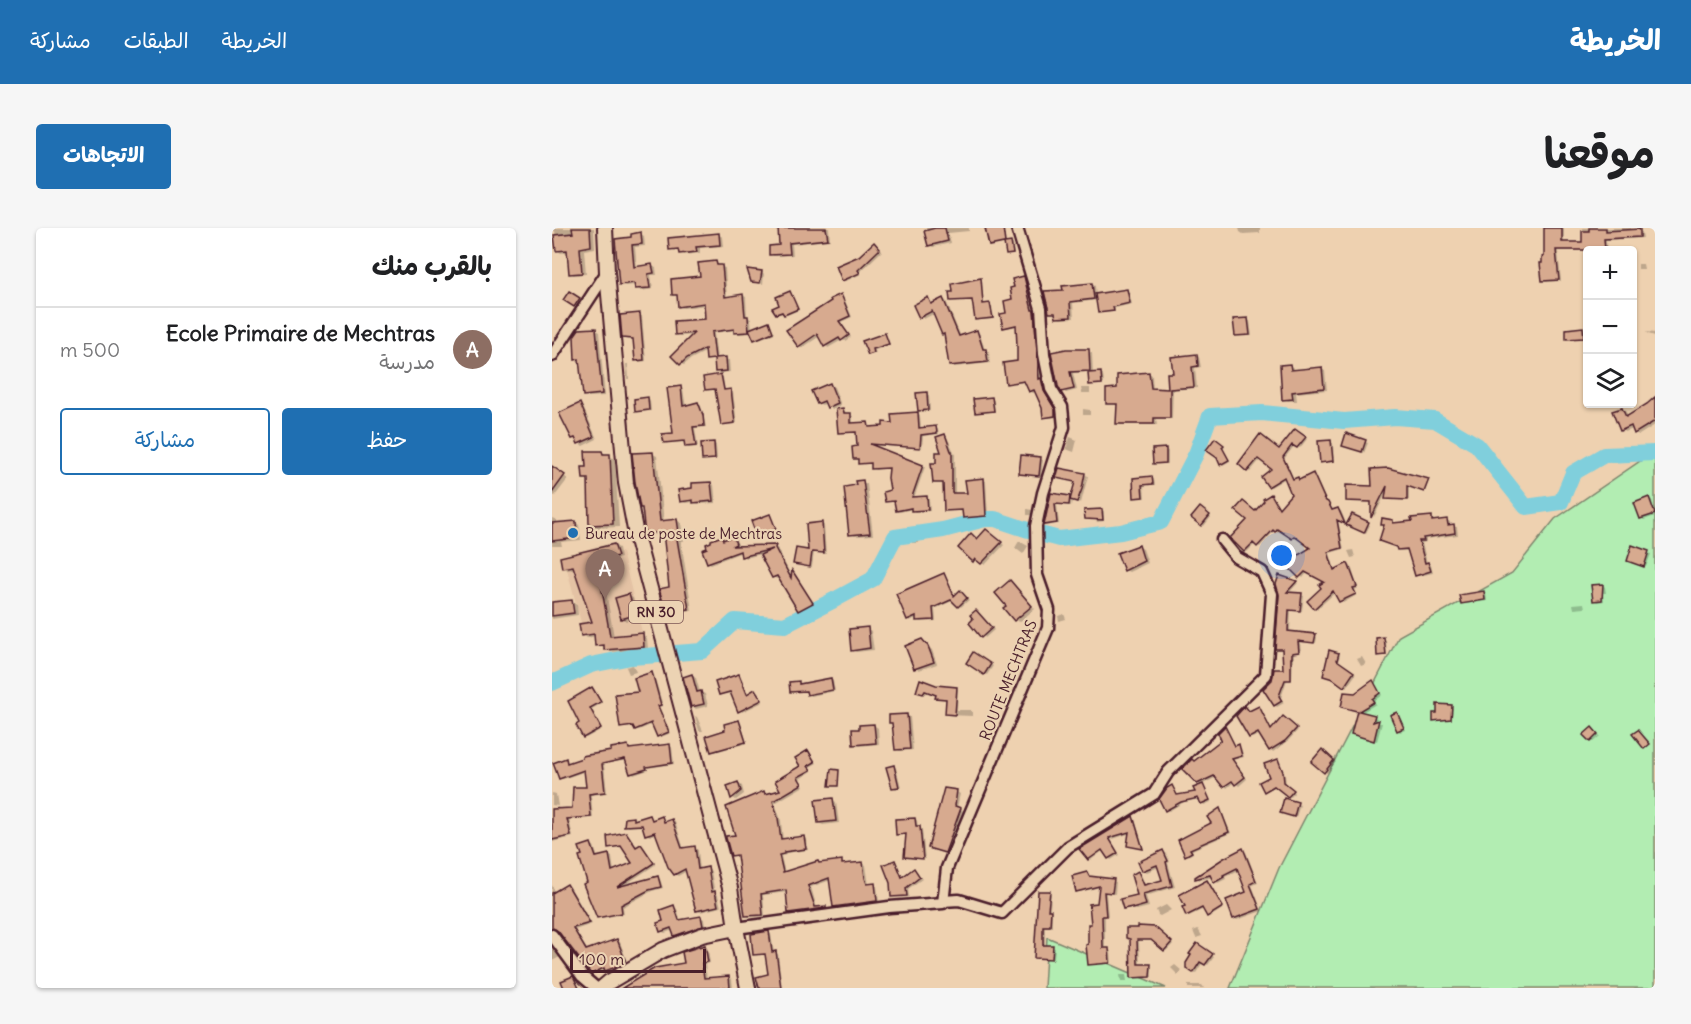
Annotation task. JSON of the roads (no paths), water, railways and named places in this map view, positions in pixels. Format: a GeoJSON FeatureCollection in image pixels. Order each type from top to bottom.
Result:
{"type":"FeatureCollection","features":[{"type":"Feature","properties":{"kind":"main road","name":"RN 30"},"geometry":{"type":"LineString","coordinates":[[606,228],[607,272],[626,483],[637,540],[730,888],[735,928],[748,988]]}},
{"type":"Feature","properties":{"kind":"main road"},"geometry":{"type":"LineString","coordinates":[[602,988],[663,950],[702,935],[735,928]]}},
{"type":"Feature","properties":{"kind":"street","name":"ROUTE MECHTRAS"},"geometry":{"type":"LineString","coordinates":[[943,901],[947,868],[1048,628],[1049,610],[1036,575],[1036,526],[1043,493],[1064,427],[1062,407],[1051,389],[1044,354],[1041,308],[1017,228]]}},
{"type":"Feature","properties":{"kind":"street"},"geometry":{"type":"LineString","coordinates":[[552,356],[607,272]]}},
{"type":"Feature","properties":{"kind":"street"},"geometry":{"type":"LineString","coordinates":[[735,928],[959,900],[1002,912],[1068,847],[1154,794],[1168,772],[1266,675],[1272,594],[1262,572],[1236,558],[1222,540]]}},
{"type":"Feature","properties":{"kind":"street"},"geometry":{"type":"LineString","coordinates":[[552,935],[582,976],[596,988]]}},
{"type":"Feature","properties":{"kind":"waterway"},"geometry":{"type":"LineString","coordinates":[[1044,535],[1059,539],[1121,532],[1161,522],[1196,454],[1210,416],[1262,413],[1344,421],[1395,417],[1435,420],[1477,445],[1526,507],[1561,502],[1573,473],[1604,455],[1655,453]]}},
{"type":"Feature","properties":{"kind":"waterway"},"geometry":{"type":"LineString","coordinates":[[676,653],[702,651],[735,621],[785,625],[836,599],[873,579],[895,537],[943,530],[985,519],[995,519],[1028,530]]}},
{"type":"Feature","properties":{"kind":"waterway"},"geometry":{"type":"LineString","coordinates":[[552,683],[591,665],[631,657],[659,655]]}},
{"type":"Feature","properties":{"kind":"place","name":"Bureau de poste de Mechtras"},"geometry":{"type":"Point","coordinates":[573,533]}},
{"type":"Feature","properties":{"kind":"place","name":"Ecole Primaire de Mechtras"},"geometry":{"type":"Point","coordinates":[605,599]}}]}
